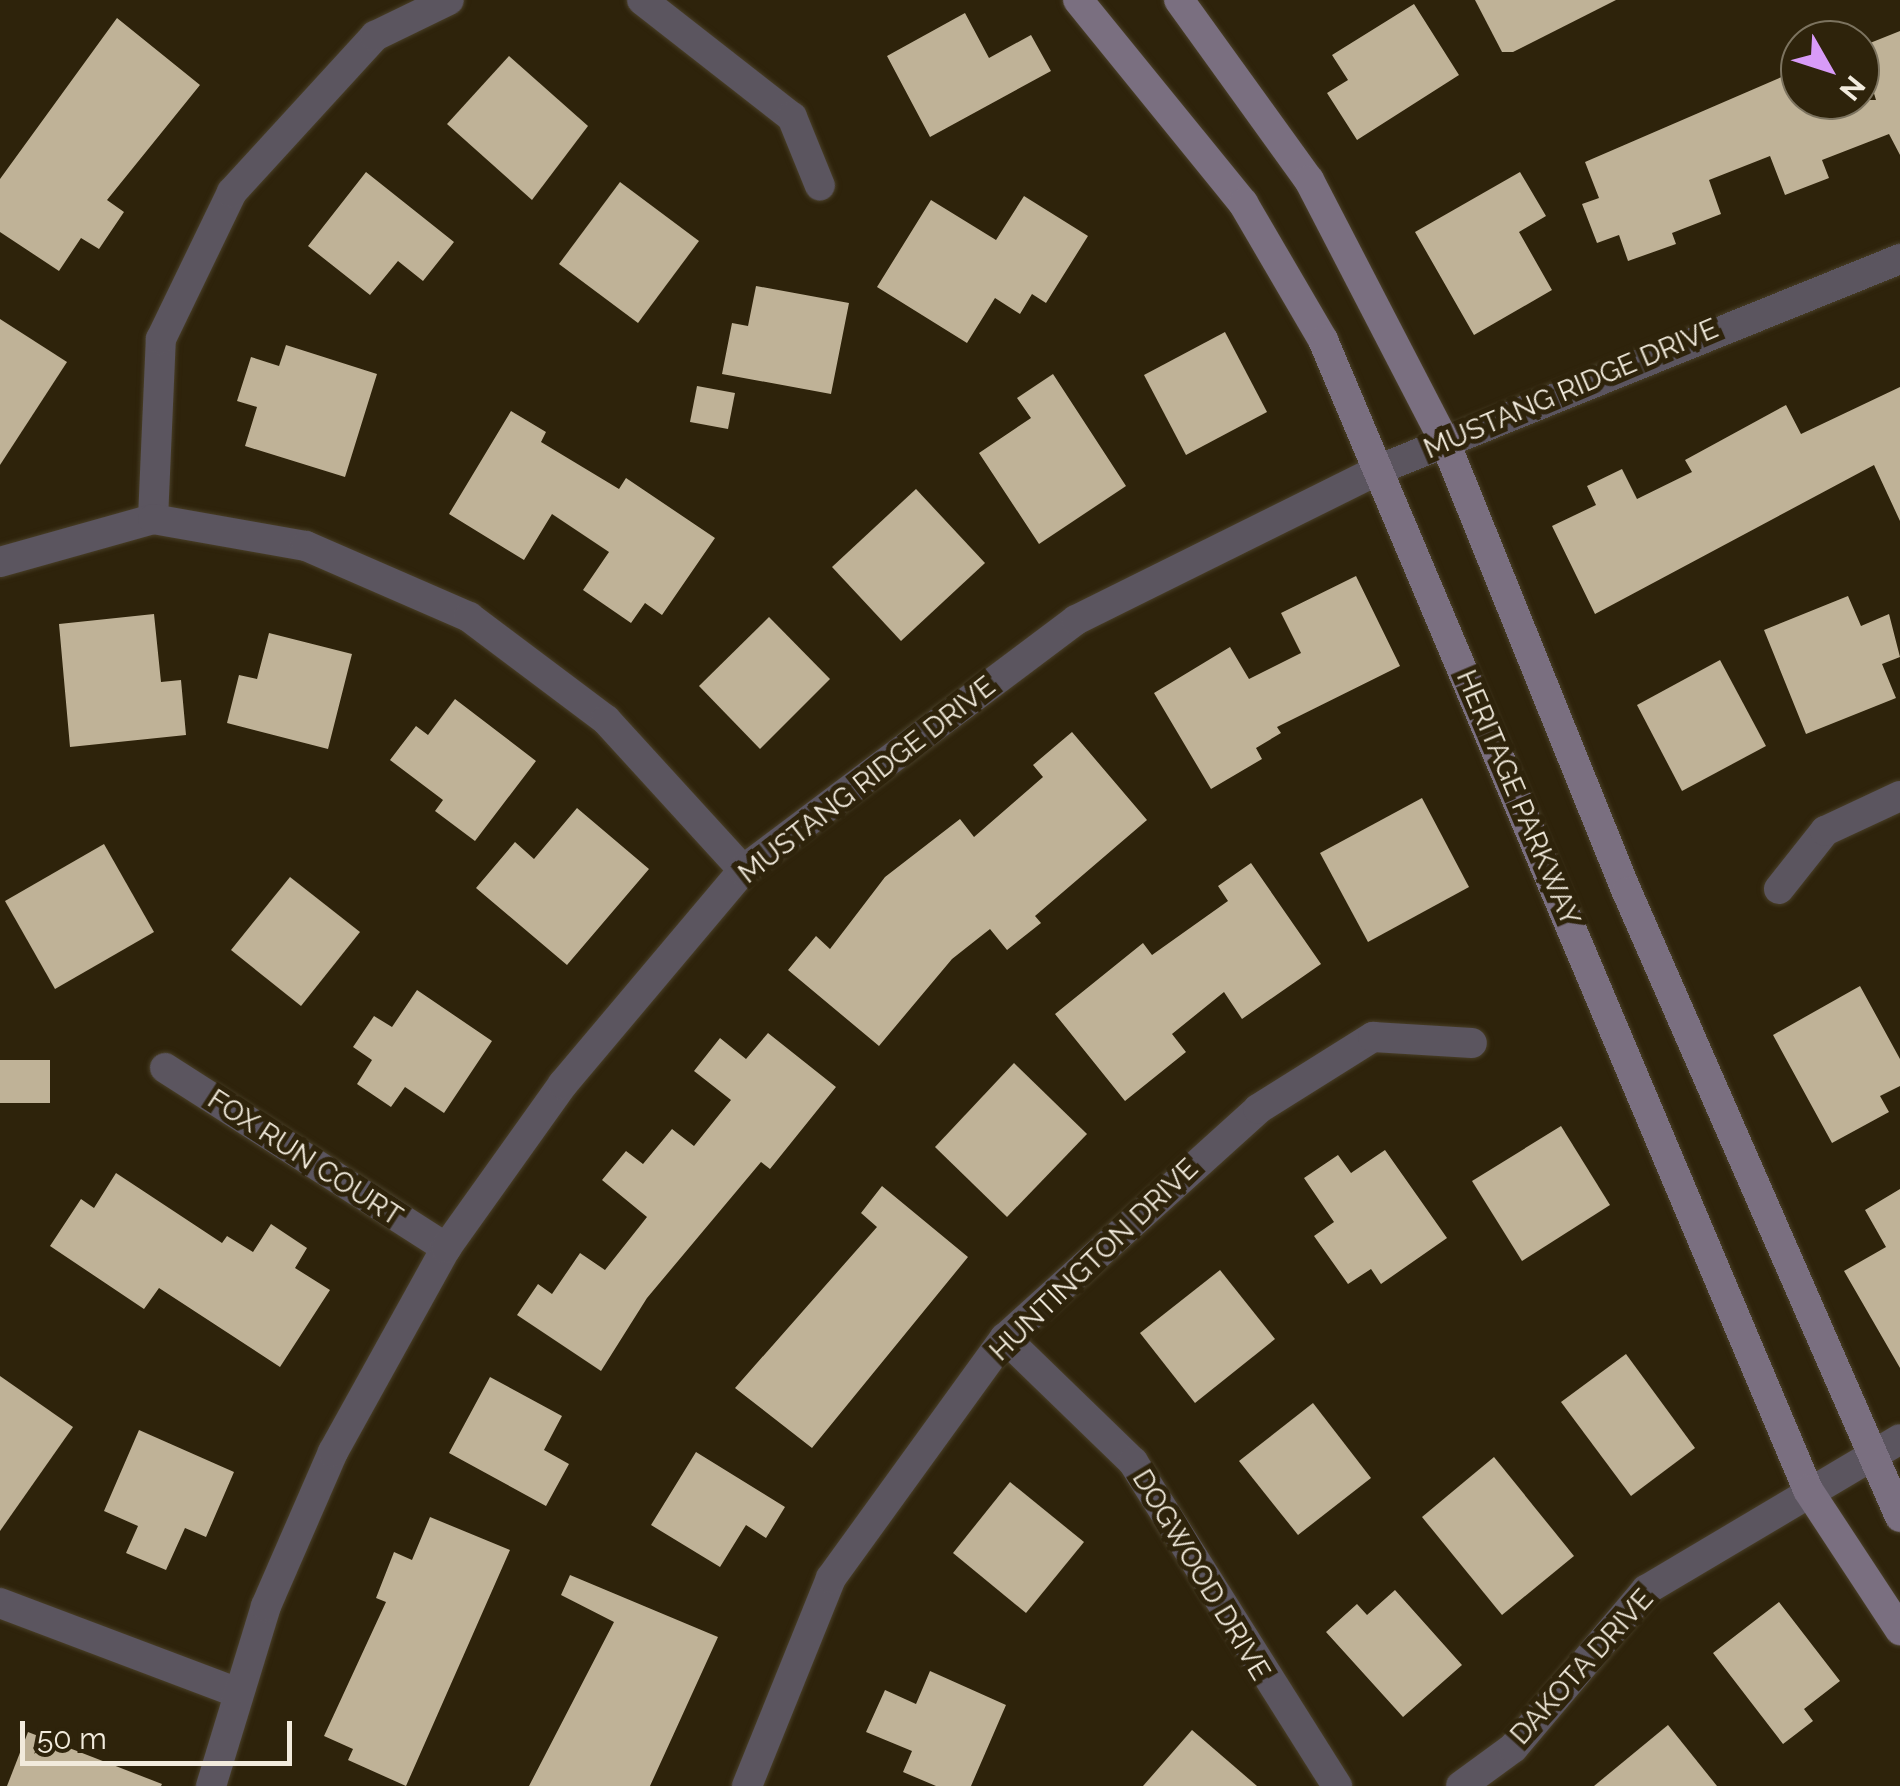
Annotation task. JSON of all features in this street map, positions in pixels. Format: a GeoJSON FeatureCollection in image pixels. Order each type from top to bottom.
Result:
{"type":"FeatureCollection","features":[{"type":"Feature","properties":{"kind":"main road","name":"HERITAGE PARKWAY"},"geometry":{"type":"LineString","coordinates":[[1078,0],[1244,203],[1324,340],[1808,1490],[1900,1630]]}},
{"type":"Feature","properties":{"kind":"main road"},"geometry":{"type":"LineString","coordinates":[[1179,0],[1309,180],[1445,442],[1900,1517]]}},
{"type":"Feature","properties":{"kind":"street"},"geometry":{"type":"LineString","coordinates":[[153,518],[161,339],[232,192],[374,36],[449,0]]}},
{"type":"Feature","properties":{"kind":"street"},"geometry":{"type":"LineString","coordinates":[[642,0],[792,117],[820,186]]}},
{"type":"Feature","properties":{"kind":"street","name":"MUSTANG RIDGE DRIVE"},"geometry":{"type":"LineString","coordinates":[[211,1786],[233,1691],[333,1452],[446,1248],[563,1084],[744,870],[1076,620],[1380,470],[1900,260]]}},
{"type":"Feature","properties":{"kind":"street"},"geometry":{"type":"LineString","coordinates":[[0,562],[153,518],[306,546],[469,617],[606,720],[744,870]]}},
{"type":"Feature","properties":{"kind":"street"},"geometry":{"type":"LineString","coordinates":[[1779,889],[1825,832],[1900,796]]}},
{"type":"Feature","properties":{"kind":"street","name":"HUNTINGTON DRIVE"},"geometry":{"type":"LineString","coordinates":[[747,1786],[831,1578],[1005,1338],[1258,1109],[1372,1037],[1472,1043]]}},
{"type":"Feature","properties":{"kind":"street","name":"FOX RUN COURT"},"geometry":{"type":"LineString","coordinates":[[164,1068],[446,1248]]}},
{"type":"Feature","properties":{"kind":"street","name":"DOGWOOD DRIVE"},"geometry":{"type":"LineString","coordinates":[[1005,1338],[1133,1462],[1336,1786]]}},
{"type":"Feature","properties":{"kind":"street","name":"DAKOTA DRIVE"},"geometry":{"type":"LineString","coordinates":[[1461,1786],[1512,1748],[1646,1590],[1808,1490],[1900,1439]]}},
{"type":"Feature","properties":{"kind":"street"},"geometry":{"type":"LineString","coordinates":[[0,1603],[233,1691]]}},
{"type":"Feature","properties":{"kind":"building"},"geometry":{"type":"Polygon","coordinates":[[[1475,0],[1616,0],[1513,52],[1502,52],[1475,0]]]}},
{"type":"Feature","properties":{"kind":"building"},"geometry":{"type":"Polygon","coordinates":[[[1414,4],[1459,75],[1357,140],[1327,93],[1348,80],[1332,55],[1414,4]]]}},
{"type":"Feature","properties":{"kind":"building"},"geometry":{"type":"Polygon","coordinates":[[[965,13],[989,58],[1031,35],[1051,71],[930,137],[887,56],[965,13]]]}},
{"type":"Feature","properties":{"kind":"building"},"geometry":{"type":"Polygon","coordinates":[[[117,18],[200,85],[107,200],[124,212],[99,249],[81,238],[59,271],[0,232],[0,179],[117,18]]]}},
{"type":"Feature","properties":{"kind":"building"},"geometry":{"type":"Polygon","coordinates":[[[1900,31],[1900,155],[1889,134],[1822,160],[1829,178],[1785,195],[1770,156],[1709,180],[1721,214],[1672,233],[1676,244],[1628,261],[1619,235],[1597,243],[1582,204],[1599,198],[1585,162],[1780,78],[1780,120],[1880,120],[1880,39],[1900,31]]]}},
{"type":"Feature","properties":{"kind":"building"},"geometry":{"type":"Polygon","coordinates":[[[509,56],[588,126],[532,200],[447,124],[509,56]]]}},
{"type":"Feature","properties":{"kind":"building"},"geometry":{"type":"Polygon","coordinates":[[[366,172],[454,242],[423,281],[398,261],[370,295],[308,246],[366,172]]]}},
{"type":"Feature","properties":{"kind":"building"},"geometry":{"type":"Polygon","coordinates":[[[1520,172],[1546,216],[1519,232],[1552,290],[1474,335],[1415,232],[1520,172]]]}},
{"type":"Feature","properties":{"kind":"building"},"geometry":{"type":"Polygon","coordinates":[[[620,182],[699,241],[638,323],[559,264],[620,182]]]}},
{"type":"Feature","properties":{"kind":"building"},"geometry":{"type":"Polygon","coordinates":[[[1024,196],[1088,236],[1046,303],[1032,294],[1020,314],[995,298],[967,343],[877,287],[931,200],[996,240],[1024,196]]]}},
{"type":"Feature","properties":{"kind":"building"},"geometry":{"type":"Polygon","coordinates":[[[756,286],[849,303],[831,394],[722,374],[732,323],[748,326],[756,286]]]}},
{"type":"Feature","properties":{"kind":"building"},"geometry":{"type":"Polygon","coordinates":[[[0,319],[67,362],[0,465],[0,319]]]}},
{"type":"Feature","properties":{"kind":"building"},"geometry":{"type":"Polygon","coordinates":[[[1225,332],[1267,412],[1186,455],[1144,375],[1225,332]]]}},
{"type":"Feature","properties":{"kind":"building"},"geometry":{"type":"Polygon","coordinates":[[[286,345],[377,374],[345,477],[245,446],[257,407],[237,401],[251,357],[279,366],[286,345]]]}},
{"type":"Feature","properties":{"kind":"building"},"geometry":{"type":"Polygon","coordinates":[[[1053,374],[1126,486],[1039,544],[979,453],[1031,418],[1017,398],[1053,374]]]}},
{"type":"Feature","properties":{"kind":"building"},"geometry":{"type":"Polygon","coordinates":[[[697,386],[735,393],[728,429],[690,422],[697,386]]]}},
{"type":"Feature","properties":{"kind":"building"},"geometry":{"type":"Polygon","coordinates":[[[1900,387],[1900,521],[1874,465],[1595,614],[1552,526],[1596,505],[1587,486],[1622,469],[1637,499],[1692,472],[1685,460],[1786,405],[1801,434],[1900,387]]]}},
{"type":"Feature","properties":{"kind":"building"},"geometry":{"type":"Polygon","coordinates":[[[511,411],[546,432],[541,442],[619,489],[626,478],[715,538],[662,615],[645,603],[631,623],[583,590],[609,552],[552,514],[524,560],[449,514],[511,411]]]}},
{"type":"Feature","properties":{"kind":"building"},"geometry":{"type":"Polygon","coordinates":[[[916,489],[985,563],[901,641],[832,567],[916,489]]]}},
{"type":"Feature","properties":{"kind":"building"},"geometry":{"type":"Polygon","coordinates":[[[1356,576],[1400,666],[1277,727],[1281,733],[1256,748],[1262,759],[1211,789],[1154,693],[1230,647],[1249,679],[1301,653],[1281,613],[1356,576]]]}},
{"type":"Feature","properties":{"kind":"building"},"geometry":{"type":"Polygon","coordinates":[[[1848,596],[1861,626],[1889,614],[1900,657],[1882,664],[1896,698],[1806,734],[1764,630],[1848,596]]]}},
{"type":"Feature","properties":{"kind":"building"},"geometry":{"type":"Polygon","coordinates":[[[154,614],[161,682],[181,680],[186,735],[70,747],[59,624],[154,614]]]}},
{"type":"Feature","properties":{"kind":"building"},"geometry":{"type":"Polygon","coordinates":[[[769,617],[830,679],[760,749],[699,686],[769,617]]]}},
{"type":"Feature","properties":{"kind":"building"},"geometry":{"type":"Polygon","coordinates":[[[269,633],[352,654],[328,749],[227,723],[239,675],[257,679],[269,633]]]}},
{"type":"Feature","properties":{"kind":"building"},"geometry":{"type":"Polygon","coordinates":[[[1720,660],[1766,746],[1682,791],[1637,705],[1720,660]]]}},
{"type":"Feature","properties":{"kind":"building"},"geometry":{"type":"Polygon","coordinates":[[[455,699],[536,761],[475,841],[435,811],[443,800],[390,760],[416,726],[428,735],[455,699]]]}},
{"type":"Feature","properties":{"kind":"building"},"geometry":{"type":"Polygon","coordinates":[[[1072,732],[1147,820],[1035,916],[1041,923],[1007,950],[990,929],[952,959],[879,1046],[788,970],[816,936],[830,949],[885,877],[960,819],[974,837],[1043,777],[1033,765],[1072,732]]]}},
{"type":"Feature","properties":{"kind":"building"},"geometry":{"type":"Polygon","coordinates":[[[1422,798],[1469,887],[1368,942],[1320,853],[1422,798]]]}},
{"type":"Feature","properties":{"kind":"building"},"geometry":{"type":"Polygon","coordinates":[[[577,808],[649,869],[567,965],[476,888],[515,842],[534,859],[577,808]]]}},
{"type":"Feature","properties":{"kind":"building"},"geometry":{"type":"Polygon","coordinates":[[[104,844],[154,932],[55,989],[5,901],[104,844]]]}},
{"type":"Feature","properties":{"kind":"building"},"geometry":{"type":"Polygon","coordinates":[[[1251,863],[1321,964],[1242,1019],[1224,992],[1172,1034],[1186,1052],[1125,1101],[1055,1014],[1143,943],[1152,955],[1228,901],[1218,886],[1251,863]]]}},
{"type":"Feature","properties":{"kind":"building"},"geometry":{"type":"Polygon","coordinates":[[[290,877],[360,932],[301,1006],[231,950],[290,877]]]}},
{"type":"Feature","properties":{"kind":"building"},"geometry":{"type":"Polygon","coordinates":[[[1860,986],[1900,1059],[1900,1086],[1880,1096],[1889,1112],[1832,1143],[1773,1035],[1860,986]]]}},
{"type":"Feature","properties":{"kind":"building"},"geometry":{"type":"Polygon","coordinates":[[[417,990],[492,1041],[444,1113],[405,1087],[391,1107],[357,1084],[372,1060],[353,1047],[374,1016],[392,1027],[417,990]]]}},
{"type":"Feature","properties":{"kind":"building"},"geometry":{"type":"Polygon","coordinates":[[[768,1033],[836,1087],[770,1169],[761,1162],[647,1298],[601,1371],[517,1315],[538,1284],[552,1294],[580,1253],[605,1270],[647,1217],[602,1180],[626,1151],[643,1164],[672,1129],[694,1146],[731,1100],[694,1071],[720,1038],[746,1059],[768,1033]]]}},
{"type":"Feature","properties":{"kind":"building"},"geometry":{"type":"Polygon","coordinates":[[[0,1060],[50,1060],[50,1103],[0,1103],[0,1060]]]}},
{"type":"Feature","properties":{"kind":"building"},"geometry":{"type":"Polygon","coordinates":[[[1014,1063],[1087,1134],[1007,1217],[935,1147],[1014,1063]]]}},
{"type":"Feature","properties":{"kind":"building"},"geometry":{"type":"Polygon","coordinates":[[[1561,1126],[1610,1205],[1522,1261],[1472,1181],[1561,1126]]]}},
{"type":"Feature","properties":{"kind":"building"},"geometry":{"type":"Polygon","coordinates":[[[1385,1150],[1447,1238],[1381,1284],[1371,1269],[1348,1284],[1314,1236],[1334,1222],[1304,1178],[1338,1155],[1351,1173],[1385,1150]]]}},
{"type":"Feature","properties":{"kind":"building"},"geometry":{"type":"Polygon","coordinates":[[[116,1173],[222,1243],[227,1236],[253,1252],[271,1224],[307,1248],[295,1268],[330,1290],[280,1367],[159,1288],[144,1309],[50,1246],[81,1199],[94,1208],[116,1173]]]}},
{"type":"Feature","properties":{"kind":"building"},"geometry":{"type":"Polygon","coordinates":[[[882,1186],[968,1257],[812,1448],[735,1388],[877,1227],[861,1213],[882,1186]]]}},
{"type":"Feature","properties":{"kind":"building"},"geometry":{"type":"Polygon","coordinates":[[[1900,1189],[1900,1368],[1844,1271],[1886,1247],[1865,1210],[1900,1189]]]}},
{"type":"Feature","properties":{"kind":"building"},"geometry":{"type":"Polygon","coordinates":[[[1220,1270],[1275,1339],[1195,1403],[1140,1333],[1220,1270]]]}},
{"type":"Feature","properties":{"kind":"building"},"geometry":{"type":"Polygon","coordinates":[[[1626,1354],[1695,1448],[1631,1496],[1561,1402],[1626,1354]]]}},
{"type":"Feature","properties":{"kind":"building"},"geometry":{"type":"Polygon","coordinates":[[[0,1376],[73,1427],[0,1531],[0,1376]]]}},
{"type":"Feature","properties":{"kind":"building"},"geometry":{"type":"Polygon","coordinates":[[[490,1377],[562,1416],[544,1450],[569,1464],[546,1506],[449,1453],[490,1377]]]}},
{"type":"Feature","properties":{"kind":"building"},"geometry":{"type":"Polygon","coordinates":[[[1313,1403],[1371,1478],[1298,1535],[1239,1461],[1313,1403]]]}},
{"type":"Feature","properties":{"kind":"building"},"geometry":{"type":"Polygon","coordinates":[[[139,1430],[234,1472],[206,1537],[185,1528],[166,1570],[126,1553],[138,1526],[104,1511],[139,1430]]]}},
{"type":"Feature","properties":{"kind":"building"},"geometry":{"type":"Polygon","coordinates":[[[696,1452],[785,1507],[766,1538],[746,1525],[720,1567],[651,1525],[696,1452]]]}},
{"type":"Feature","properties":{"kind":"building"},"geometry":{"type":"Polygon","coordinates":[[[1494,1457],[1574,1556],[1502,1615],[1422,1517],[1494,1457]]]}},
{"type":"Feature","properties":{"kind":"building"},"geometry":{"type":"Polygon","coordinates":[[[1010,1482],[1084,1542],[1026,1613],[953,1553],[1010,1482]]]}},
{"type":"Feature","properties":{"kind":"building"},"geometry":{"type":"Polygon","coordinates":[[[430,1517],[510,1550],[406,1786],[348,1760],[353,1749],[324,1736],[386,1602],[376,1598],[394,1552],[412,1560],[430,1517]]]}},
{"type":"Feature","properties":{"kind":"building"},"geometry":{"type":"Polygon","coordinates":[[[570,1575],[718,1637],[650,1786],[529,1786],[614,1622],[561,1595],[570,1575]]]}},
{"type":"Feature","properties":{"kind":"building"},"geometry":{"type":"Polygon","coordinates":[[[1395,1590],[1462,1665],[1403,1717],[1326,1632],[1357,1604],[1367,1615],[1395,1590]]]}},
{"type":"Feature","properties":{"kind":"building"},"geometry":{"type":"Polygon","coordinates":[[[1779,1602],[1840,1681],[1804,1709],[1813,1721],[1783,1744],[1713,1653],[1779,1602]]]}},
{"type":"Feature","properties":{"kind":"building"},"geometry":{"type":"Polygon","coordinates":[[[930,1671],[1006,1705],[971,1786],[936,1786],[903,1772],[912,1751],[866,1732],[885,1690],[916,1704],[930,1671]]]}},
{"type":"Feature","properties":{"kind":"building"},"geometry":{"type":"Polygon","coordinates":[[[1668,1725],[1717,1786],[1594,1786],[1668,1725]]]}},
{"type":"Feature","properties":{"kind":"building"},"geometry":{"type":"Polygon","coordinates":[[[1192,1730],[1257,1786],[1143,1786],[1192,1730]]]}},
{"type":"Feature","properties":{"kind":"building"},"geometry":{"type":"Polygon","coordinates":[[[28,1732],[162,1784],[7,1786],[28,1732]]]}}]}
